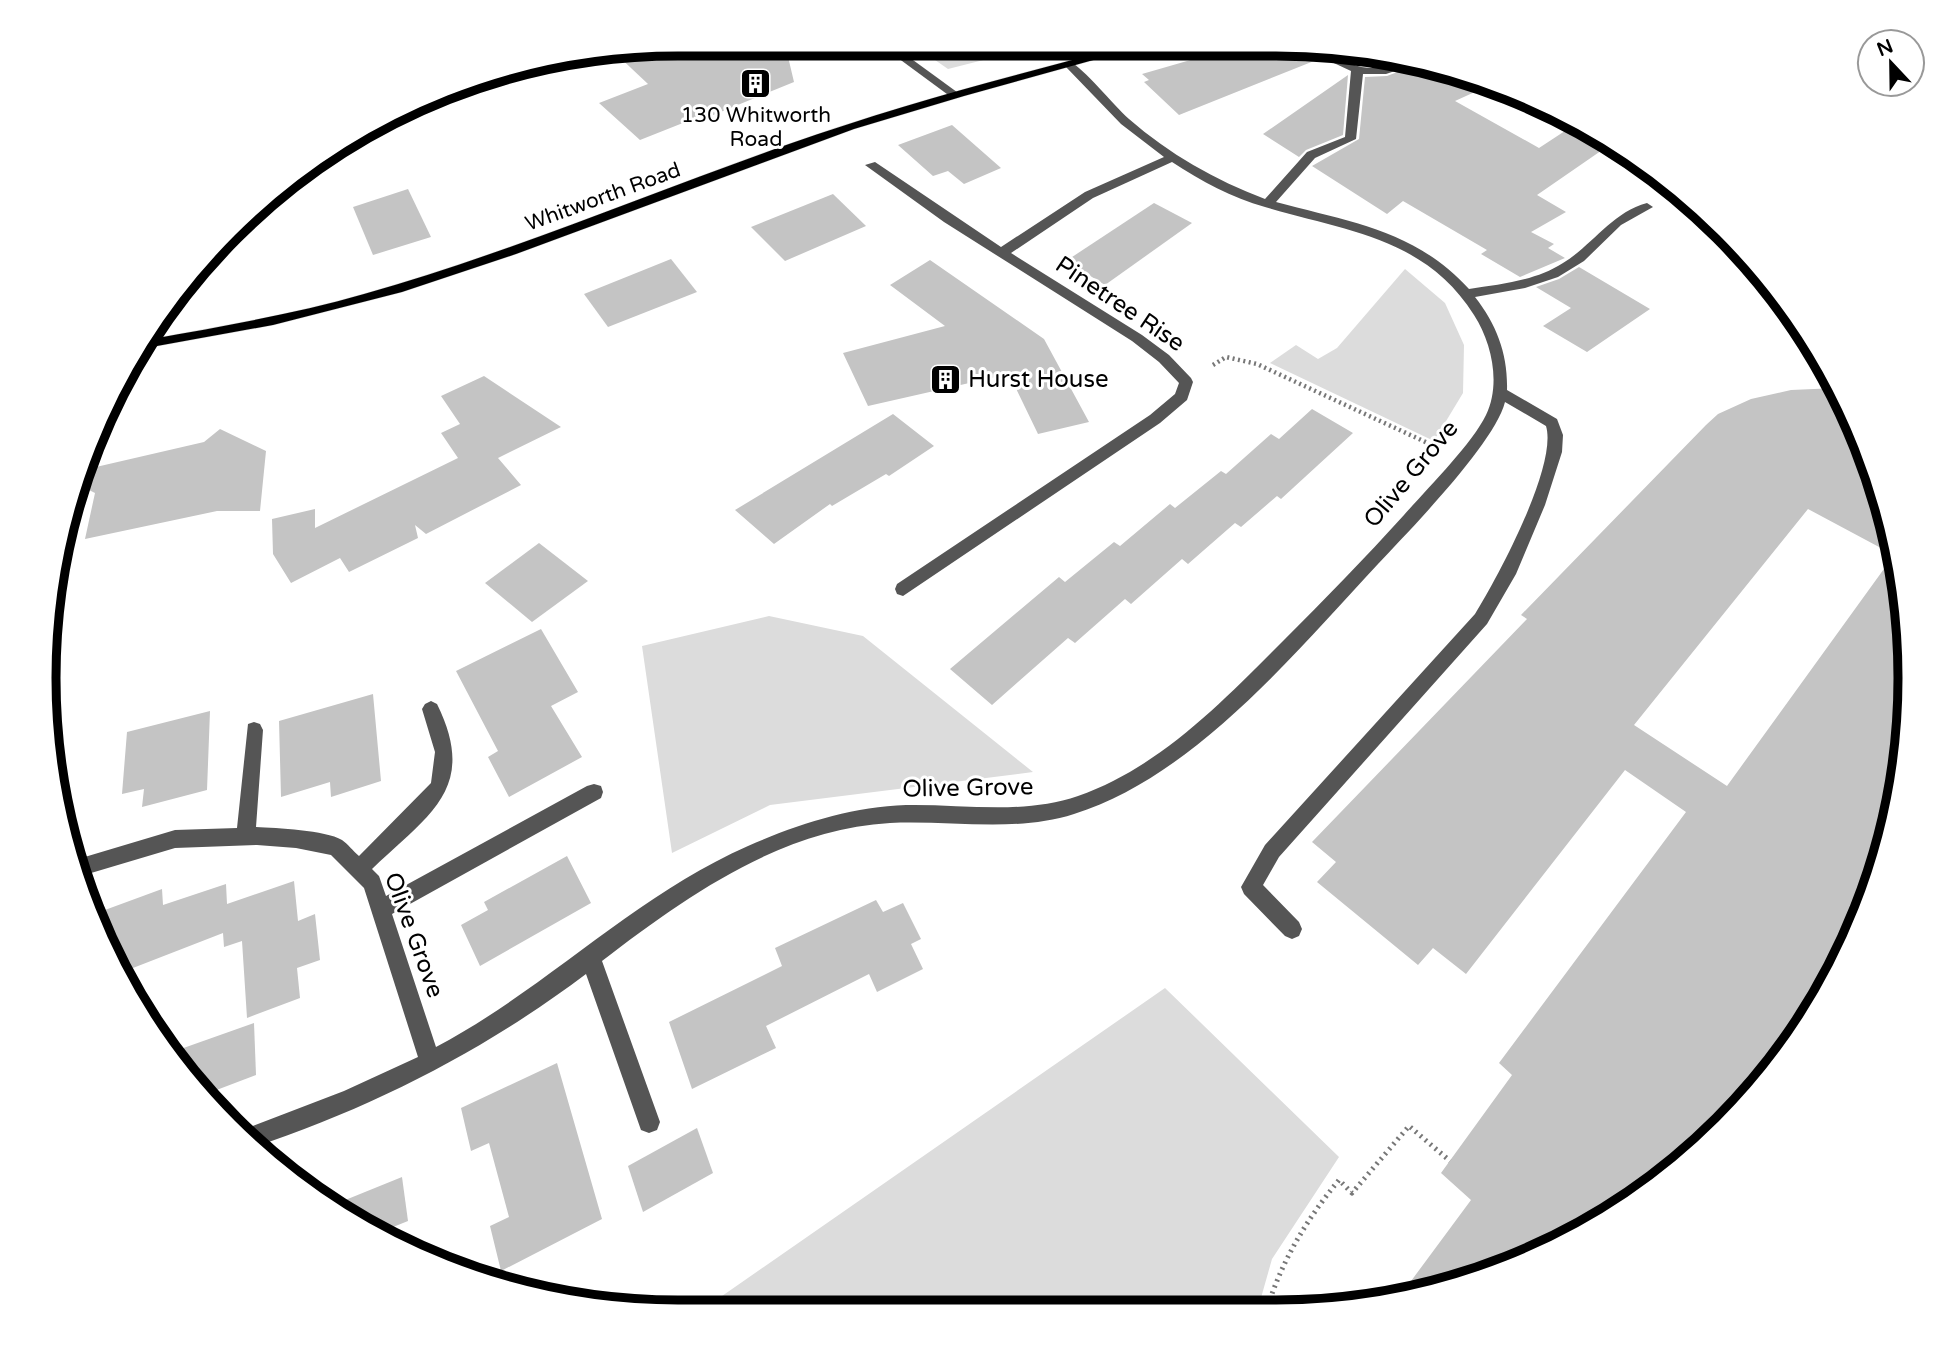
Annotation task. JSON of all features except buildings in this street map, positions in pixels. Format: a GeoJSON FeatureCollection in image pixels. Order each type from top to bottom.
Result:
{"type":"FeatureCollection","features":[{"type":"Feature","properties":{"kind":"main road","name":"Whitworth Road"},"geometry":{"type":"LineString","coordinates":[[154,343],[265,323],[395,290],[468,267],[840,130],[955,95],[1103,56]]}},
{"type":"Feature","properties":{"kind":"street"},"geometry":{"type":"LineString","coordinates":[[901,56],[955,95]]}},
{"type":"Feature","properties":{"kind":"street"},"geometry":{"type":"LineString","coordinates":[[1331,58],[1357,71],[1377,73],[1394,68]]}},
{"type":"Feature","properties":{"kind":"street","name":"Olive Grove"},"geometry":{"type":"LineString","coordinates":[[256,1135],[430,1062],[516,1012],[690,886],[786,839],[862,820],[900,814],[1023,816],[1080,804],[1120,785],[1198,734],[1243,691],[1356,578],[1420,509],[1461,458],[1493,415],[1500,393],[1495,344],[1466,294],[1433,262],[1390,235],[1337,219],[1267,204],[1210,180],[1172,158],[1109,107],[1070,65]]}},
{"type":"Feature","properties":{"kind":"street"},"geometry":{"type":"LineString","coordinates":[[1267,204],[1311,155],[1350,139],[1357,71]]}},
{"type":"Feature","properties":{"kind":"street"},"geometry":{"type":"LineString","coordinates":[[1002,253],[1089,195],[1172,158]]}},
{"type":"Feature","properties":{"kind":"street","name":"Pinetree Rise"},"geometry":{"type":"LineString","coordinates":[[871,165],[942,216],[1152,351],[1179,372],[1186,382],[1182,396],[1154,419],[903,589]]}},
{"type":"Feature","properties":{"kind":"street"},"geometry":{"type":"LineString","coordinates":[[1466,294],[1532,282],[1557,271],[1577,260],[1615,220],[1647,207]]}},
{"type":"Feature","properties":{"kind":"street"},"geometry":{"type":"LineString","coordinates":[[1292,929],[1251,887],[1272,851],[1481,619],[1508,574],[1537,505],[1554,452],[1556,435],[1552,423],[1500,393]]}},
{"type":"Feature","properties":{"kind":"street"},"geometry":{"type":"LineString","coordinates":[[360,868],[435,795],[443,782],[447,765],[431,709]]}},
{"type":"Feature","properties":{"kind":"street"},"geometry":{"type":"LineString","coordinates":[[246,836],[254,730]]}},
{"type":"Feature","properties":{"kind":"street"},"geometry":{"type":"LineString","coordinates":[[382,909],[594,792]]}},
{"type":"Feature","properties":{"kind":"street","name":"Olive Grove"},"geometry":{"type":"LineString","coordinates":[[85,866],[175,839],[246,836],[296,839],[336,846],[372,883],[430,1062]]}},
{"type":"Feature","properties":{"kind":"street"},"geometry":{"type":"LineString","coordinates":[[590,957],[649,1122]]}},
{"type":"Feature","properties":{"kind":"path"},"geometry":{"type":"LineString","coordinates":[[961,57],[965,56]]}},
{"type":"Feature","properties":{"kind":"path"},"geometry":{"type":"LineString","coordinates":[[1186,382],[1226,357],[1257,364],[1461,458]]}},
{"type":"Feature","properties":{"kind":"path"},"geometry":{"type":"LineString","coordinates":[[1269,1300],[1276,1276],[1292,1242],[1339,1180],[1352,1194],[1409,1126],[1450,1161]]}},
{"type":"Feature","properties":{"kind":"shaded area"},"geometry":{"type":"Polygon","coordinates":[[[929,56],[999,56],[948,69],[929,56]]]}},
{"type":"Feature","properties":{"kind":"shaded area"},"geometry":{"type":"Polygon","coordinates":[[[1405,269],[1445,303],[1464,345],[1463,393],[1434,441],[1270,363],[1296,345],[1318,359],[1337,348],[1405,269]]]}},
{"type":"Feature","properties":{"kind":"shaded area"},"geometry":{"type":"Polygon","coordinates":[[[769,616],[863,636],[1033,772],[770,805],[672,853],[642,646],[769,616]]]}},
{"type":"Feature","properties":{"kind":"shaded area"},"geometry":{"type":"Polygon","coordinates":[[[1165,988],[1339,1157],[1272,1259],[1260,1300],[716,1300],[1165,988]]]}},
{"type":"Feature","properties":{"kind":"place","name":"130 Whitworth Road"},"geometry":{"type":"Point","coordinates":[756,83]}},
{"type":"Feature","properties":{"kind":"place","name":"Hurst House"},"geometry":{"type":"Point","coordinates":[945,379]}}]}
